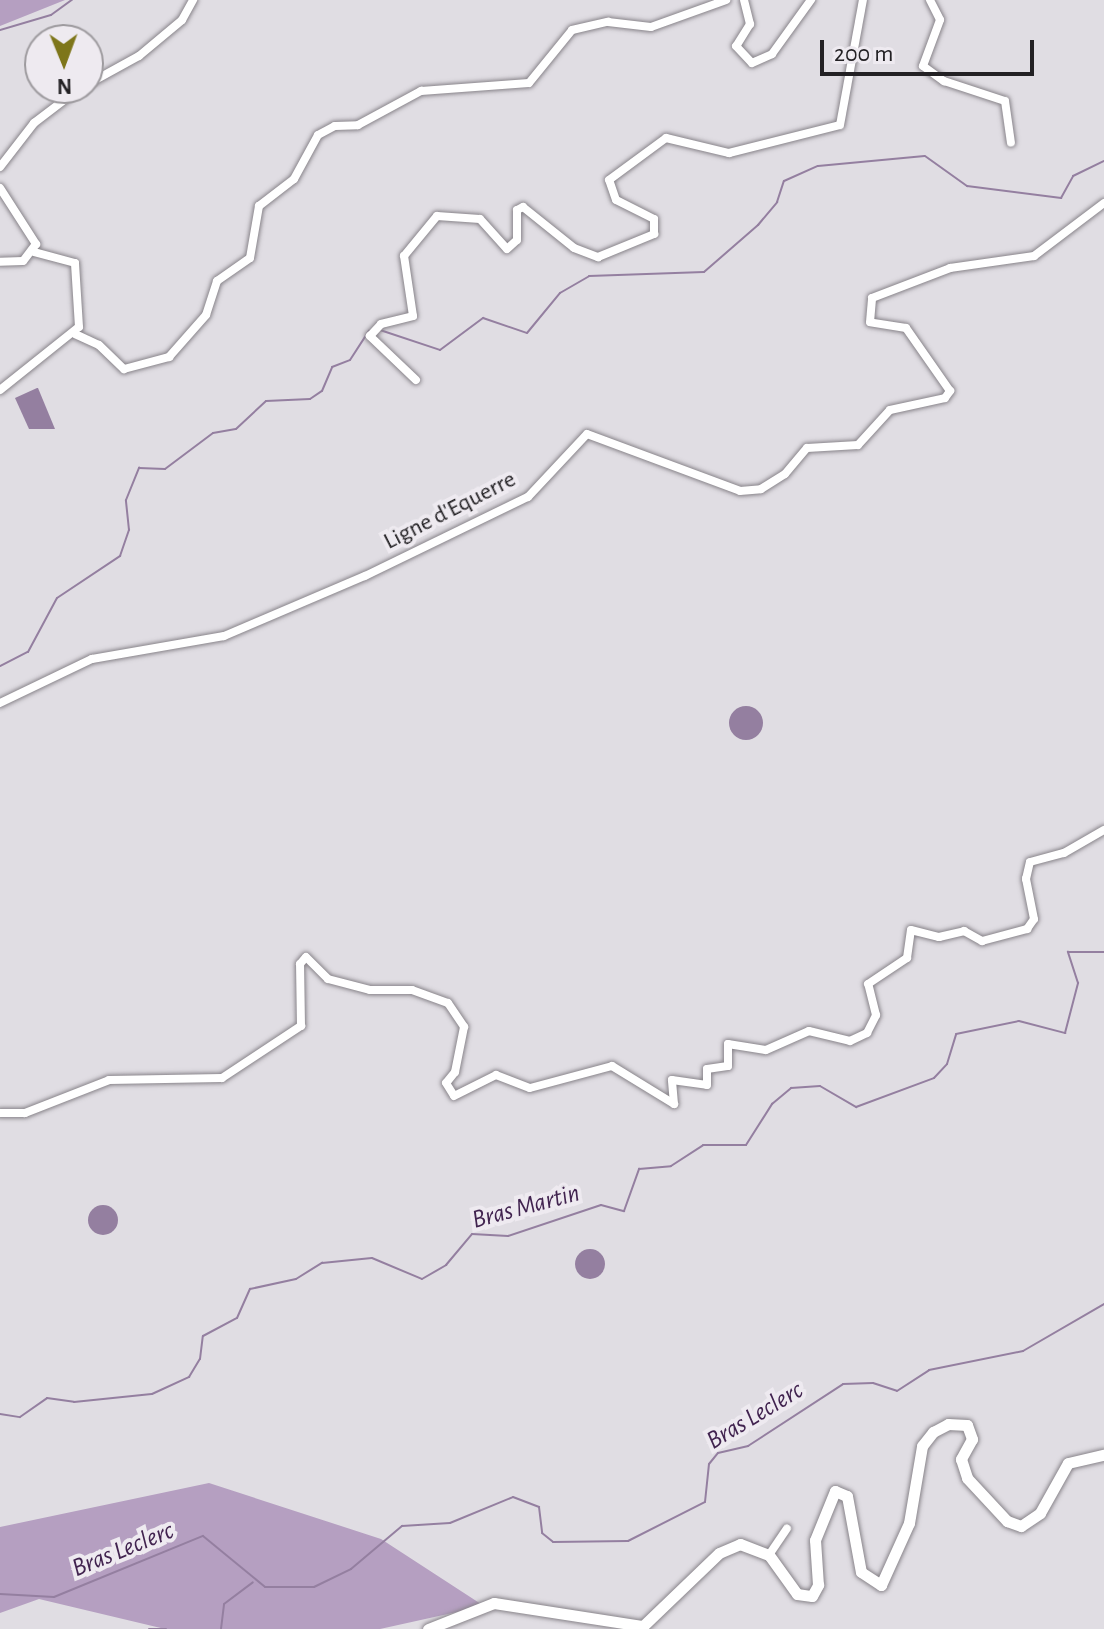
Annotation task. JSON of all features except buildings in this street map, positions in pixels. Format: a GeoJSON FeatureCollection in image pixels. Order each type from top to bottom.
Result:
{"type":"FeatureCollection","features":[{"type":"Feature","properties":{"kind":"main road"},"geometry":{"type":"LineString","coordinates":[[428,1629],[494,1603],[643,1626],[728,1547],[756,1547],[769,1555],[797,1594],[812,1596],[818,1585],[813,1553],[825,1503],[842,1492],[855,1524],[861,1572],[875,1586],[884,1583],[909,1523],[922,1446],[948,1424],[967,1425],[972,1432],[961,1459],[967,1478],[1007,1521],[1021,1526],[1040,1513],[1068,1463],[1104,1455]]}},
{"type":"Feature","properties":{"kind":"street"},"geometry":{"type":"LineString","coordinates":[[104,75],[139,56],[182,20],[193,0]]}},
{"type":"Feature","properties":{"kind":"street"},"geometry":{"type":"LineString","coordinates":[[75,334],[99,345],[124,369],[169,357],[206,315],[217,281],[250,258],[259,206],[294,179],[318,135],[328,129],[358,125],[421,91],[529,83],[572,30],[608,22],[651,27],[726,0]]}},
{"type":"Feature","properties":{"kind":"street"},"geometry":{"type":"LineString","coordinates":[[744,0],[750,24],[736,46],[752,63],[772,54],[811,0]]}},
{"type":"Feature","properties":{"kind":"street"},"geometry":{"type":"LineString","coordinates":[[416,380],[370,336],[381,324],[413,316],[402,266],[437,216],[480,219],[507,249],[517,240],[517,210],[523,207],[587,255],[609,256],[643,240],[657,230],[654,219],[623,206],[608,183],[646,148],[679,137],[729,153],[840,125],[863,0]]}},
{"type":"Feature","properties":{"kind":"street"},"geometry":{"type":"LineString","coordinates":[[930,0],[940,20],[923,66],[944,81],[1005,101],[1011,143]]}},
{"type":"Feature","properties":{"kind":"street"},"geometry":{"type":"LineString","coordinates":[[0,167],[34,123],[59,104]]}},
{"type":"Feature","properties":{"kind":"street"},"geometry":{"type":"LineString","coordinates":[[0,188],[35,236],[34,252],[23,261],[0,262]]}},
{"type":"Feature","properties":{"kind":"street","name":"Ligne d'Equerre"},"geometry":{"type":"LineString","coordinates":[[0,703],[92,659],[224,636],[365,576],[528,497],[587,434],[740,491],[761,489],[785,474],[807,448],[858,445],[890,410],[926,405],[950,391],[906,328],[870,322],[872,298],[950,268],[1034,256],[1104,203]]}},
{"type":"Feature","properties":{"kind":"street"},"geometry":{"type":"LineString","coordinates":[[0,390],[75,334],[81,314],[75,263],[34,252]]}},
{"type":"Feature","properties":{"kind":"street"},"geometry":{"type":"LineString","coordinates":[[0,1113],[25,1113],[109,1080],[222,1078],[301,1026],[300,964],[306,957],[328,979],[370,990],[412,990],[448,1003],[464,1027],[455,1072],[446,1083],[454,1096],[483,1078],[518,1079],[530,1088],[612,1066],[674,1104],[672,1080],[707,1085],[707,1069],[728,1066],[728,1044],[766,1050],[809,1031],[850,1041],[867,1033],[876,1015],[868,984],[907,958],[911,930],[939,937],[964,931],[982,941],[1027,929],[1034,919],[1026,879],[1030,862],[1064,853],[1104,830]]}},
{"type":"Feature","properties":{"kind":"street"},"geometry":{"type":"LineString","coordinates":[[769,1555],[787,1528]]}},
{"type":"Feature","properties":{"kind":"shaded area"},"geometry":{"type":"Polygon","coordinates":[[[0,0],[65,0],[0,26],[0,0]]]}},
{"type":"Feature","properties":{"kind":"shaded area"},"geometry":{"type":"Polygon","coordinates":[[[38,388],[55,429],[29,429],[15,398],[38,388]]]}},
{"type":"Feature","properties":{"kind":"shaded area"},"geometry":{"type":"Polygon","coordinates":[[[746,706],[758,711],[763,723],[758,735],[746,740],[734,735],[729,723],[734,711],[746,706]]]}},
{"type":"Feature","properties":{"kind":"shaded area"},"geometry":{"type":"Polygon","coordinates":[[[103,1205],[113,1210],[118,1220],[113,1230],[103,1235],[93,1230],[88,1220],[93,1210],[103,1205]]]}},
{"type":"Feature","properties":{"kind":"shaded area"},"geometry":{"type":"Polygon","coordinates":[[[590,1249],[601,1253],[605,1264],[601,1275],[590,1279],[579,1275],[575,1264],[579,1253],[590,1249]]]}},
{"type":"Feature","properties":{"kind":"shaded area"},"geometry":{"type":"Polygon","coordinates":[[[209,1483],[381,1539],[484,1606],[380,1629],[165,1629],[39,1599],[0,1613],[0,1527],[209,1483]]]}},
{"type":"Feature","properties":{"kind":"waterway"},"geometry":{"type":"LineString","coordinates":[[0,30],[51,15],[72,0]]}},
{"type":"Feature","properties":{"kind":"waterway"},"geometry":{"type":"LineString","coordinates":[[380,330],[440,350],[483,318],[527,333],[560,293],[589,276],[704,272],[758,225],[777,202],[784,181],[818,166],[925,156],[967,186],[1061,198],[1073,176],[1104,161]]}},
{"type":"Feature","properties":{"kind":"waterway"},"geometry":{"type":"LineString","coordinates":[[0,666],[28,652],[57,598],[120,556],[129,530],[126,500],[139,468],[165,469],[213,433],[236,429],[266,401],[310,399],[322,391],[332,367],[350,360],[369,331]]}},
{"type":"Feature","properties":{"kind":"waterway","name":"Bras Martin"},"geometry":{"type":"LineString","coordinates":[[0,1414],[20,1417],[47,1398],[74,1402],[152,1394],[189,1377],[200,1359],[203,1336],[237,1318],[250,1289],[296,1279],[322,1263],[372,1258],[422,1279],[446,1265],[472,1234],[508,1236],[601,1205],[624,1211],[639,1169],[671,1166],[703,1145],[746,1145],[772,1104],[791,1088],[820,1086],[856,1107],[934,1078],[947,1064],[956,1034],[1019,1021],[1065,1033],[1078,983],[1068,952],[1104,952]]}},
{"type":"Feature","properties":{"kind":"waterway","name":"Bras Leclerc"},"geometry":{"type":"LineString","coordinates":[[0,1594],[54,1597],[203,1536],[265,1587],[314,1587],[351,1569],[402,1526],[450,1523],[513,1497],[539,1507],[542,1533],[553,1542],[628,1541],[705,1502],[709,1464],[718,1453],[748,1446],[843,1384],[873,1383],[897,1391],[929,1370],[1023,1351],[1104,1304]]}},
{"type":"Feature","properties":{"kind":"waterway"},"geometry":{"type":"LineString","coordinates":[[221,1629],[224,1604],[253,1582]]}},
{"type":"Feature","properties":{"kind":"waterway"},"geometry":{"type":"LineString","coordinates":[[149,1629],[166,1629]]}}]}
